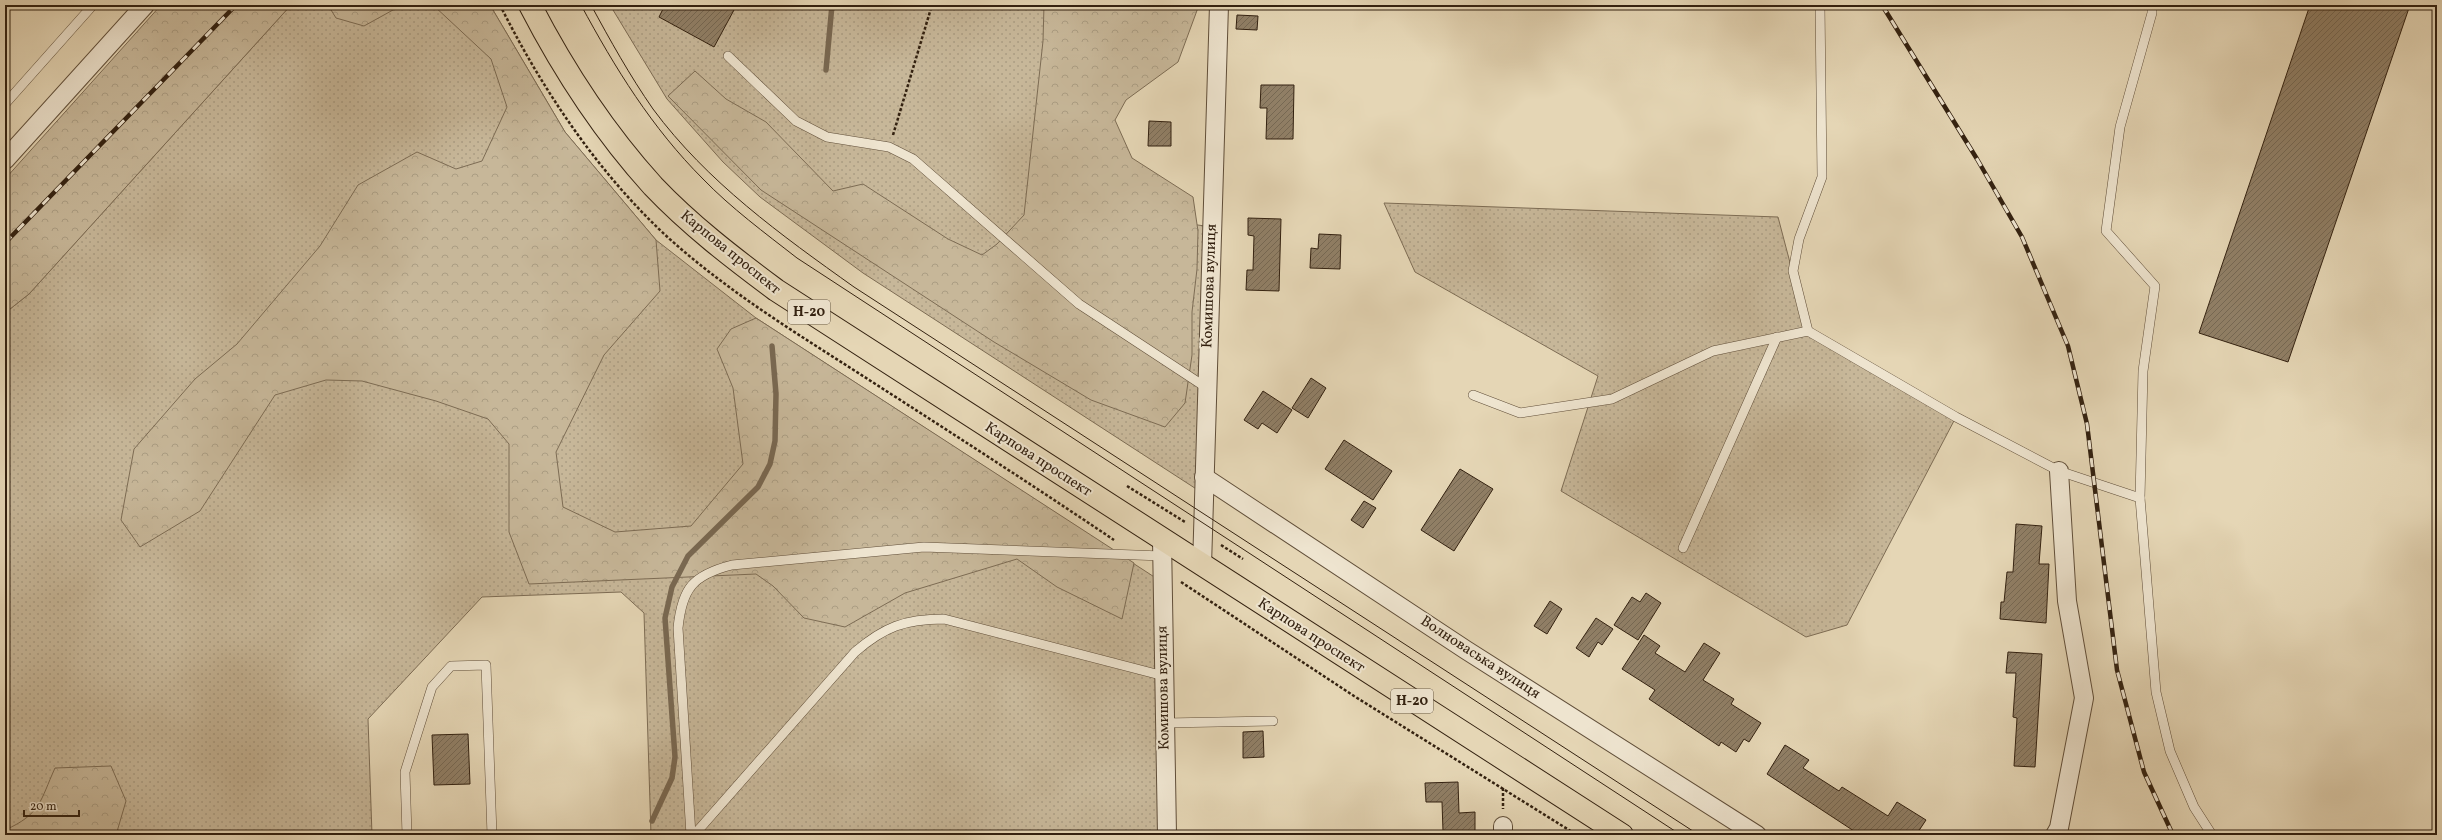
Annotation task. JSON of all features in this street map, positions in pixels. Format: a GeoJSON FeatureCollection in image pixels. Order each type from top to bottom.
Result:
{"type":"FeatureCollection","features":[{"type":"Feature","properties":{"kind":"main road","name":"Карпова проспект"},"geometry":{"type":"LineString","coordinates":[[530,5],[545,34],[582,94],[624,151],[653,186],[684,216],[732,258],[776,290],[1162,548],[1202,566],[1622,835]]}},
{"type":"Feature","properties":{"kind":"street"},"geometry":{"type":"LineString","coordinates":[[5,160],[145,5]]}},
{"type":"Feature","properties":{"kind":"street","name":"Комишова вулиця"},"geometry":{"type":"LineString","coordinates":[[1202,566],[1218,5]]}},
{"type":"Feature","properties":{"kind":"street"},"geometry":{"type":"LineString","coordinates":[[2055,835],[2059,828],[2084,698],[2067,601],[2059,471]]}},
{"type":"Feature","properties":{"kind":"street","name":"Волноваська вулиця"},"geometry":{"type":"LineString","coordinates":[[1204,478],[1466,650],[1757,835]]}},
{"type":"Feature","properties":{"kind":"street","name":"Комишова вулиця"},"geometry":{"type":"LineString","coordinates":[[1162,548],[1166,835]]}},
{"type":"Feature","properties":{"kind":"lane"},"geometry":{"type":"LineString","coordinates":[[5,104],[94,5]]}},
{"type":"Feature","properties":{"kind":"lane"},"geometry":{"type":"LineString","coordinates":[[1808,331],[1792,271],[1799,239],[1822,177],[1820,5]]}},
{"type":"Feature","properties":{"kind":"lane"},"geometry":{"type":"LineString","coordinates":[[2152,5],[2152,13],[2120,127],[2106,231],[2155,286],[2143,371],[2140,498],[2156,692],[2170,751],[2194,807],[2212,835]]}},
{"type":"Feature","properties":{"kind":"lane"},"geometry":{"type":"LineString","coordinates":[[728,56],[796,121],[827,137],[889,146],[914,159],[1079,304],[1207,388]]}},
{"type":"Feature","properties":{"kind":"lane"},"geometry":{"type":"LineString","coordinates":[[1473,395],[1520,413],[1612,399],[1713,351],[1808,331],[1956,417],[2059,471],[2140,498]]}},
{"type":"Feature","properties":{"kind":"lane"},"geometry":{"type":"LineString","coordinates":[[1683,548],[1777,337]]}},
{"type":"Feature","properties":{"kind":"lane"},"geometry":{"type":"LineString","coordinates":[[691,835],[678,628],[680,605],[691,585],[709,571],[732,565],[924,547],[1162,548]]}},
{"type":"Feature","properties":{"kind":"lane"},"geometry":{"type":"LineString","coordinates":[[694,835],[855,652],[873,636],[895,625],[919,619],[944,619],[1164,676]]}},
{"type":"Feature","properties":{"kind":"lane"},"geometry":{"type":"LineString","coordinates":[[407,835],[405,772],[432,687],[451,666],[486,665],[492,835]]}},
{"type":"Feature","properties":{"kind":"lane"},"geometry":{"type":"LineString","coordinates":[[1165,723],[1273,721]]}},
{"type":"Feature","properties":{"kind":"path"},"geometry":{"type":"LineString","coordinates":[[889,146],[932,5]]}},
{"type":"Feature","properties":{"kind":"path"},"geometry":{"type":"LineString","coordinates":[[1127,486],[1191,526]]}},
{"type":"Feature","properties":{"kind":"path"},"geometry":{"type":"LineString","coordinates":[[1220,544],[1243,559]]}},
{"type":"Feature","properties":{"kind":"path"},"geometry":{"type":"LineString","coordinates":[[1503,788],[1577,835]]}},
{"type":"Feature","properties":{"kind":"green space"},"geometry":{"type":"Polygon","coordinates":[[[161,5],[291,5],[29,294],[5,313],[5,179],[161,5]]]}},
{"type":"Feature","properties":{"kind":"green space"},"geometry":{"type":"Polygon","coordinates":[[[291,5],[490,5],[565,132],[656,240],[756,318],[1162,582],[1167,835],[651,835],[644,613],[621,592],[482,597],[368,719],[372,835],[5,835],[5,313],[29,294],[291,5]]]}},
{"type":"Feature","properties":{"kind":"green space"},"geometry":{"type":"Polygon","coordinates":[[[328,5],[402,5],[364,26],[336,18],[328,5]]]}},
{"type":"Feature","properties":{"kind":"green space"},"geometry":{"type":"Polygon","coordinates":[[[433,5],[490,5],[565,132],[656,240],[660,291],[604,355],[556,452],[563,507],[615,532],[691,526],[743,464],[733,388],[717,349],[731,329],[756,318],[1134,563],[1122,619],[1057,587],[1017,559],[905,593],[845,627],[804,618],[773,586],[756,574],[529,584],[509,532],[509,444],[488,419],[436,401],[362,381],[326,380],[275,395],[200,511],[140,547],[121,520],[134,449],[195,379],[237,344],[320,246],[358,185],[417,152],[456,169],[482,161],[507,107],[491,59],[433,5]]]}},
{"type":"Feature","properties":{"kind":"green space"},"geometry":{"type":"Polygon","coordinates":[[[610,5],[1075,5],[1063,206],[1212,227],[1204,494],[863,273],[760,197],[723,162],[667,99],[610,5]]]}},
{"type":"Feature","properties":{"kind":"green space"},"geometry":{"type":"Polygon","coordinates":[[[1044,5],[1199,5],[1178,62],[1126,100],[1115,120],[1132,158],[1193,197],[1198,231],[1197,269],[1192,312],[1192,355],[1185,403],[1165,427],[1091,400],[994,342],[761,190],[668,96],[695,71],[726,99],[766,122],[833,191],[863,184],[948,239],[982,255],[997,244],[1024,215],[1043,41],[1044,5]]]}},
{"type":"Feature","properties":{"kind":"green space"},"geometry":{"type":"Polygon","coordinates":[[[1384,203],[1778,217],[1808,331],[1956,417],[1847,625],[1806,637],[1561,491],[1598,376],[1415,272],[1384,203]]]}},
{"type":"Feature","properties":{"kind":"green space"},"geometry":{"type":"Polygon","coordinates":[[[111,766],[126,801],[116,835],[5,835],[5,830],[17,824],[33,812],[42,798],[55,768],[111,766]]]}},
{"type":"Feature","properties":{"kind":"building"},"geometry":{"type":"Polygon","coordinates":[[[665,5],[726,5],[734,10],[714,47],[659,17],[665,5]]]}},
{"type":"Feature","properties":{"kind":"building"},"geometry":{"type":"Polygon","coordinates":[[[2310,5],[2410,5],[2288,362],[2199,333],[2310,5]]]}},
{"type":"Feature","properties":{"kind":"building"},"geometry":{"type":"Polygon","coordinates":[[[1237,15],[1258,16],[1257,30],[1236,29],[1237,15]]]}},
{"type":"Feature","properties":{"kind":"building"},"geometry":{"type":"Polygon","coordinates":[[[1261,85],[1294,85],[1293,139],[1266,139],[1267,108],[1260,108],[1261,85]]]}},
{"type":"Feature","properties":{"kind":"building"},"geometry":{"type":"Polygon","coordinates":[[[1149,121],[1171,122],[1171,146],[1148,146],[1149,121]]]}},
{"type":"Feature","properties":{"kind":"building"},"geometry":{"type":"Polygon","coordinates":[[[1248,218],[1281,219],[1279,291],[1246,290],[1247,270],[1253,270],[1254,236],[1248,235],[1248,218]]]}},
{"type":"Feature","properties":{"kind":"building"},"geometry":{"type":"Polygon","coordinates":[[[1319,234],[1341,235],[1340,269],[1310,268],[1311,248],[1318,249],[1319,234]]]}},
{"type":"Feature","properties":{"kind":"building"},"geometry":{"type":"Polygon","coordinates":[[[1311,378],[1326,388],[1308,418],[1292,408],[1311,378]]]}},
{"type":"Feature","properties":{"kind":"building"},"geometry":{"type":"Polygon","coordinates":[[[1263,391],[1292,410],[1277,433],[1262,423],[1258,429],[1244,420],[1263,391]]]}},
{"type":"Feature","properties":{"kind":"building"},"geometry":{"type":"Polygon","coordinates":[[[1344,440],[1392,471],[1373,500],[1325,469],[1344,440]]]}},
{"type":"Feature","properties":{"kind":"building"},"geometry":{"type":"Polygon","coordinates":[[[1460,469],[1493,489],[1454,551],[1421,530],[1460,469]]]}},
{"type":"Feature","properties":{"kind":"building"},"geometry":{"type":"Polygon","coordinates":[[[1364,501],[1376,508],[1363,528],[1351,520],[1364,501]]]}},
{"type":"Feature","properties":{"kind":"building"},"geometry":{"type":"Polygon","coordinates":[[[2016,524],[2042,526],[2039,564],[2049,564],[2046,623],[2000,619],[2001,602],[2004,602],[2007,572],[2013,572],[2016,524]]]}},
{"type":"Feature","properties":{"kind":"building"},"geometry":{"type":"Polygon","coordinates":[[[1646,593],[1661,603],[1638,640],[1614,625],[1632,597],[1640,602],[1646,593]]]}},
{"type":"Feature","properties":{"kind":"building"},"geometry":{"type":"Polygon","coordinates":[[[1550,601],[1562,609],[1547,634],[1534,626],[1550,601]]]}},
{"type":"Feature","properties":{"kind":"building"},"geometry":{"type":"Polygon","coordinates":[[[1596,618],[1613,629],[1602,645],[1598,642],[1589,657],[1576,648],[1596,618]]]}},
{"type":"Feature","properties":{"kind":"building"},"geometry":{"type":"Polygon","coordinates":[[[1644,635],[1660,646],[1655,653],[1685,672],[1704,643],[1720,653],[1703,680],[1734,699],[1731,704],[1761,723],[1749,742],[1744,739],[1736,752],[1721,742],[1719,746],[1649,699],[1655,690],[1622,669],[1644,635]]]}},
{"type":"Feature","properties":{"kind":"building"},"geometry":{"type":"Polygon","coordinates":[[[2008,652],[2042,654],[2035,767],[2014,766],[2017,718],[2013,717],[2016,673],[2006,673],[2008,652]]]}},
{"type":"Feature","properties":{"kind":"building"},"geometry":{"type":"Polygon","coordinates":[[[1263,731],[1264,757],[1243,758],[1243,732],[1263,731]]]}},
{"type":"Feature","properties":{"kind":"building"},"geometry":{"type":"Polygon","coordinates":[[[468,734],[470,784],[434,785],[432,735],[468,734]]]}},
{"type":"Feature","properties":{"kind":"building"},"geometry":{"type":"Polygon","coordinates":[[[1785,745],[1809,760],[1803,768],[1839,791],[1842,787],[1888,816],[1897,802],[1926,820],[1916,835],[1860,835],[1767,774],[1785,745]]]}},
{"type":"Feature","properties":{"kind":"building"},"geometry":{"type":"Polygon","coordinates":[[[1458,782],[1459,813],[1475,812],[1475,835],[1455,835],[1455,831],[1443,831],[1442,802],[1426,802],[1425,783],[1458,782]]]}},
{"type":"Feature","properties":{"kind":"waterway"},"geometry":{"type":"LineString","coordinates":[[826,70],[832,5]]}},
{"type":"Feature","properties":{"kind":"waterway"},"geometry":{"type":"LineString","coordinates":[[652,821],[672,778],[675,757],[665,618],[672,587],[688,556],[758,487],[770,464],[775,441],[776,394],[772,346]]}},
{"type":"Feature","properties":{"kind":"tram line"},"geometry":{"type":"LineString","coordinates":[[581,5],[621,74],[667,139],[703,179],[725,200],[797,258],[1681,835]]}},
{"type":"Feature","properties":{"kind":"tram line"},"geometry":{"type":"LineString","coordinates":[[591,5],[636,84],[653,109],[674,135],[721,184],[799,248],[854,287],[1699,835]]}},
{"type":"Feature","properties":{"kind":"railway"},"geometry":{"type":"LineString","coordinates":[[5,243],[236,5]]}},
{"type":"Feature","properties":{"kind":"railway"},"geometry":{"type":"LineString","coordinates":[[1882,5],[1977,159],[2022,237],[2068,346],[2087,424],[2117,670],[2144,772],[2173,835]]}}]}
